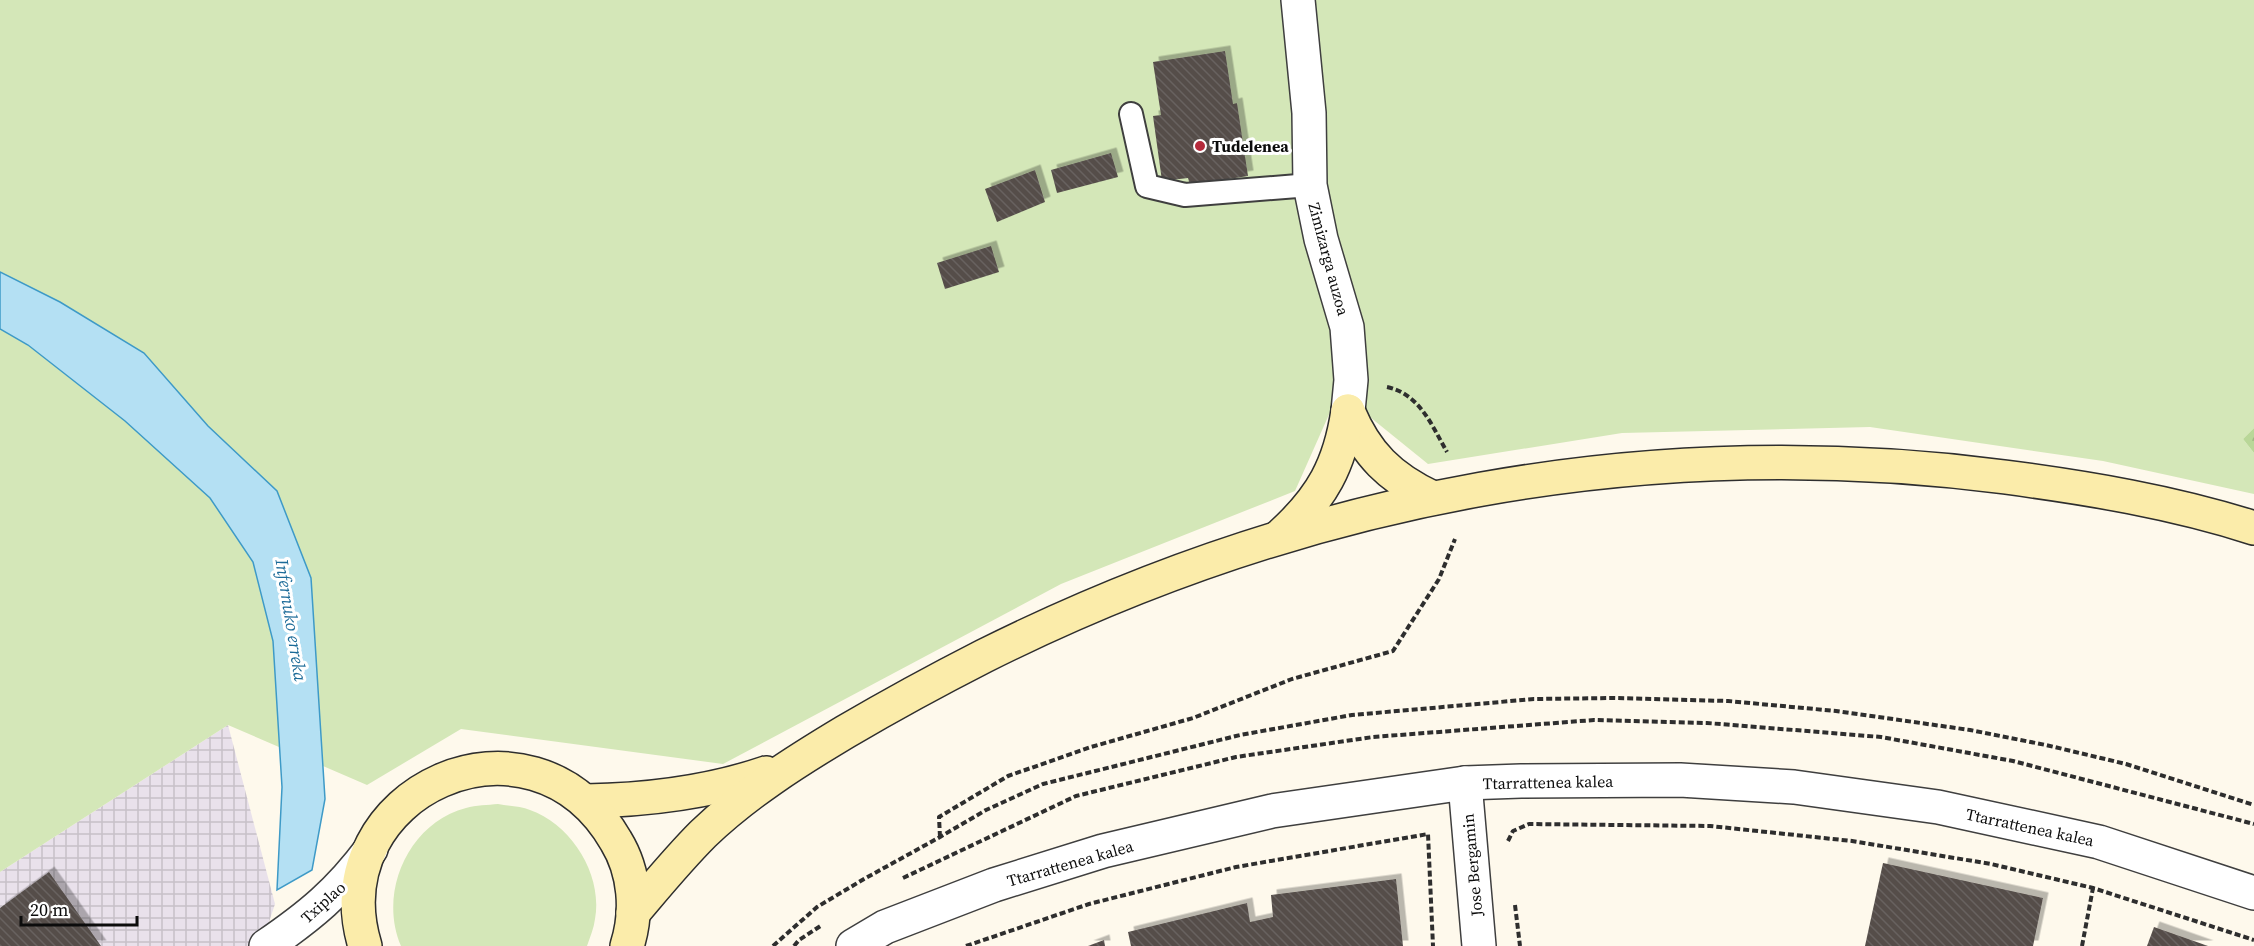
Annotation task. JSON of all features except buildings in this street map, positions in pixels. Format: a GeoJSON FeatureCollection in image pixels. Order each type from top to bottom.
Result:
{"type":"FeatureCollection","features":[{"type":"Feature","properties":{"kind":"street","name":"Zimizarga auzoa"},"geometry":{"type":"LineString","coordinates":[[1298,0],[1309,113],[1310,184],[1321,239],[1347,327],[1349,395]]}},
{"type":"Feature","properties":{"kind":"street"},"geometry":{"type":"LineString","coordinates":[[1349,395],[1356,430],[1367,448],[1396,478],[1432,498]]}},
{"type":"Feature","properties":{"kind":"street"},"geometry":{"type":"LineString","coordinates":[[1278,537],[1313,503],[1326,483],[1337,460],[1349,395]]}},
{"type":"Feature","properties":{"kind":"street"},"geometry":{"type":"LineString","coordinates":[[633,913],[668,871],[705,833],[746,797],[790,765],[944,677],[1040,628],[1138,587],[1216,558],[1278,537],[1432,498],[1584,474],[1679,465],[1773,462],[1868,464],[1962,472],[2055,484],[2147,501],[2254,528]]}},
{"type":"Feature","properties":{"kind":"street"},"geometry":{"type":"LineString","coordinates":[[586,801],[638,800],[690,794],[740,782],[790,765]]}},
{"type":"Feature","properties":{"kind":"street"},"geometry":{"type":"LineString","coordinates":[[361,941],[358,905],[361,879],[370,849],[387,822],[410,799],[437,782],[466,771],[498,768],[530,772],[560,783],[586,801],[607,824],[623,851],[632,881],[633,913],[627,946]]}},
{"type":"Feature","properties":{"kind":"street","name":"Ttarrattenea kalea"},"geometry":{"type":"LineString","coordinates":[[853,946],[885,927],[994,885],[1103,851],[1272,811],[1465,783],[1680,780],[1794,787],[1938,807],[2099,842],[2254,893]]}},
{"type":"Feature","properties":{"kind":"street","name":"Jose Bergamin"},"geometry":{"type":"LineString","coordinates":[[1465,783],[1479,946]]}},
{"type":"Feature","properties":{"kind":"street","name":"Txiplao"},"geometry":{"type":"LineString","coordinates":[[266,946],[304,920],[329,899],[370,849]]}},
{"type":"Feature","properties":{"kind":"lane"},"geometry":{"type":"LineString","coordinates":[[1131,114],[1147,186],[1185,195],[1310,184]]}},
{"type":"Feature","properties":{"kind":"path"},"geometry":{"type":"LineString","coordinates":[[1349,395],[1395,389],[1421,406],[1447,452]]}},
{"type":"Feature","properties":{"kind":"path"},"geometry":{"type":"LineString","coordinates":[[940,837],[939,817],[1008,776],[1091,747],[1192,718],[1292,679],[1393,651],[1439,579],[1455,539]]}},
{"type":"Feature","properties":{"kind":"path"},"geometry":{"type":"LineString","coordinates":[[2118,787],[2254,824]]}},
{"type":"Feature","properties":{"kind":"path"},"geometry":{"type":"LineString","coordinates":[[1509,853],[1508,841],[1513,831],[1529,825],[1710,826],[1852,841],[1991,864],[2093,888],[2254,940]]}},
{"type":"Feature","properties":{"kind":"path"},"geometry":{"type":"LineString","coordinates":[[966,946],[1089,904],[1236,867],[1428,834],[1433,946]]}},
{"type":"Feature","properties":{"kind":"path"},"geometry":{"type":"LineString","coordinates":[[2082,946],[2093,888]]}},
{"type":"Feature","properties":{"kind":"path"},"geometry":{"type":"LineString","coordinates":[[1515,899],[1520,946]]}},
{"type":"Feature","properties":{"kind":"shaded area"},"geometry":{"type":"Polygon","coordinates":[[[228,725],[275,904],[261,946],[0,946],[0,872],[228,725]]]}},
{"type":"Feature","properties":{"kind":"green space"},"geometry":{"type":"Polygon","coordinates":[[[0,0],[2254,0],[2254,428],[2243,439],[2254,453],[2254,494],[2103,461],[1870,427],[1622,433],[1428,464],[1339,392],[1295,491],[1061,584],[723,764],[461,729],[367,785],[228,725],[0,872],[0,0]]]}},
{"type":"Feature","properties":{"kind":"green space"},"geometry":{"type":"Polygon","coordinates":[[[2254,428],[2254,453],[2243,439],[2254,428]]]}},
{"type":"Feature","properties":{"kind":"green space"},"geometry":{"type":"Polygon","coordinates":[[[498,804],[519,807],[545,817],[571,839],[581,854],[589,869],[596,902],[594,922],[587,946],[401,946],[395,925],[393,904],[396,883],[403,863],[414,844],[428,828],[446,816],[470,807],[498,804]]]}},
{"type":"Feature","properties":{"kind":"water","name":"Infernuko erreka"},"geometry":{"type":"Polygon","coordinates":[[[0,272],[60,302],[144,353],[208,426],[277,491],[311,578],[325,799],[312,870],[277,890],[282,787],[273,641],[253,562],[210,498],[125,421],[28,345],[0,329],[0,272]]]}},
{"type":"Feature","properties":{"kind":"place","name":"Tudelenea"},"geometry":{"type":"Point","coordinates":[1200,146]}}]}
